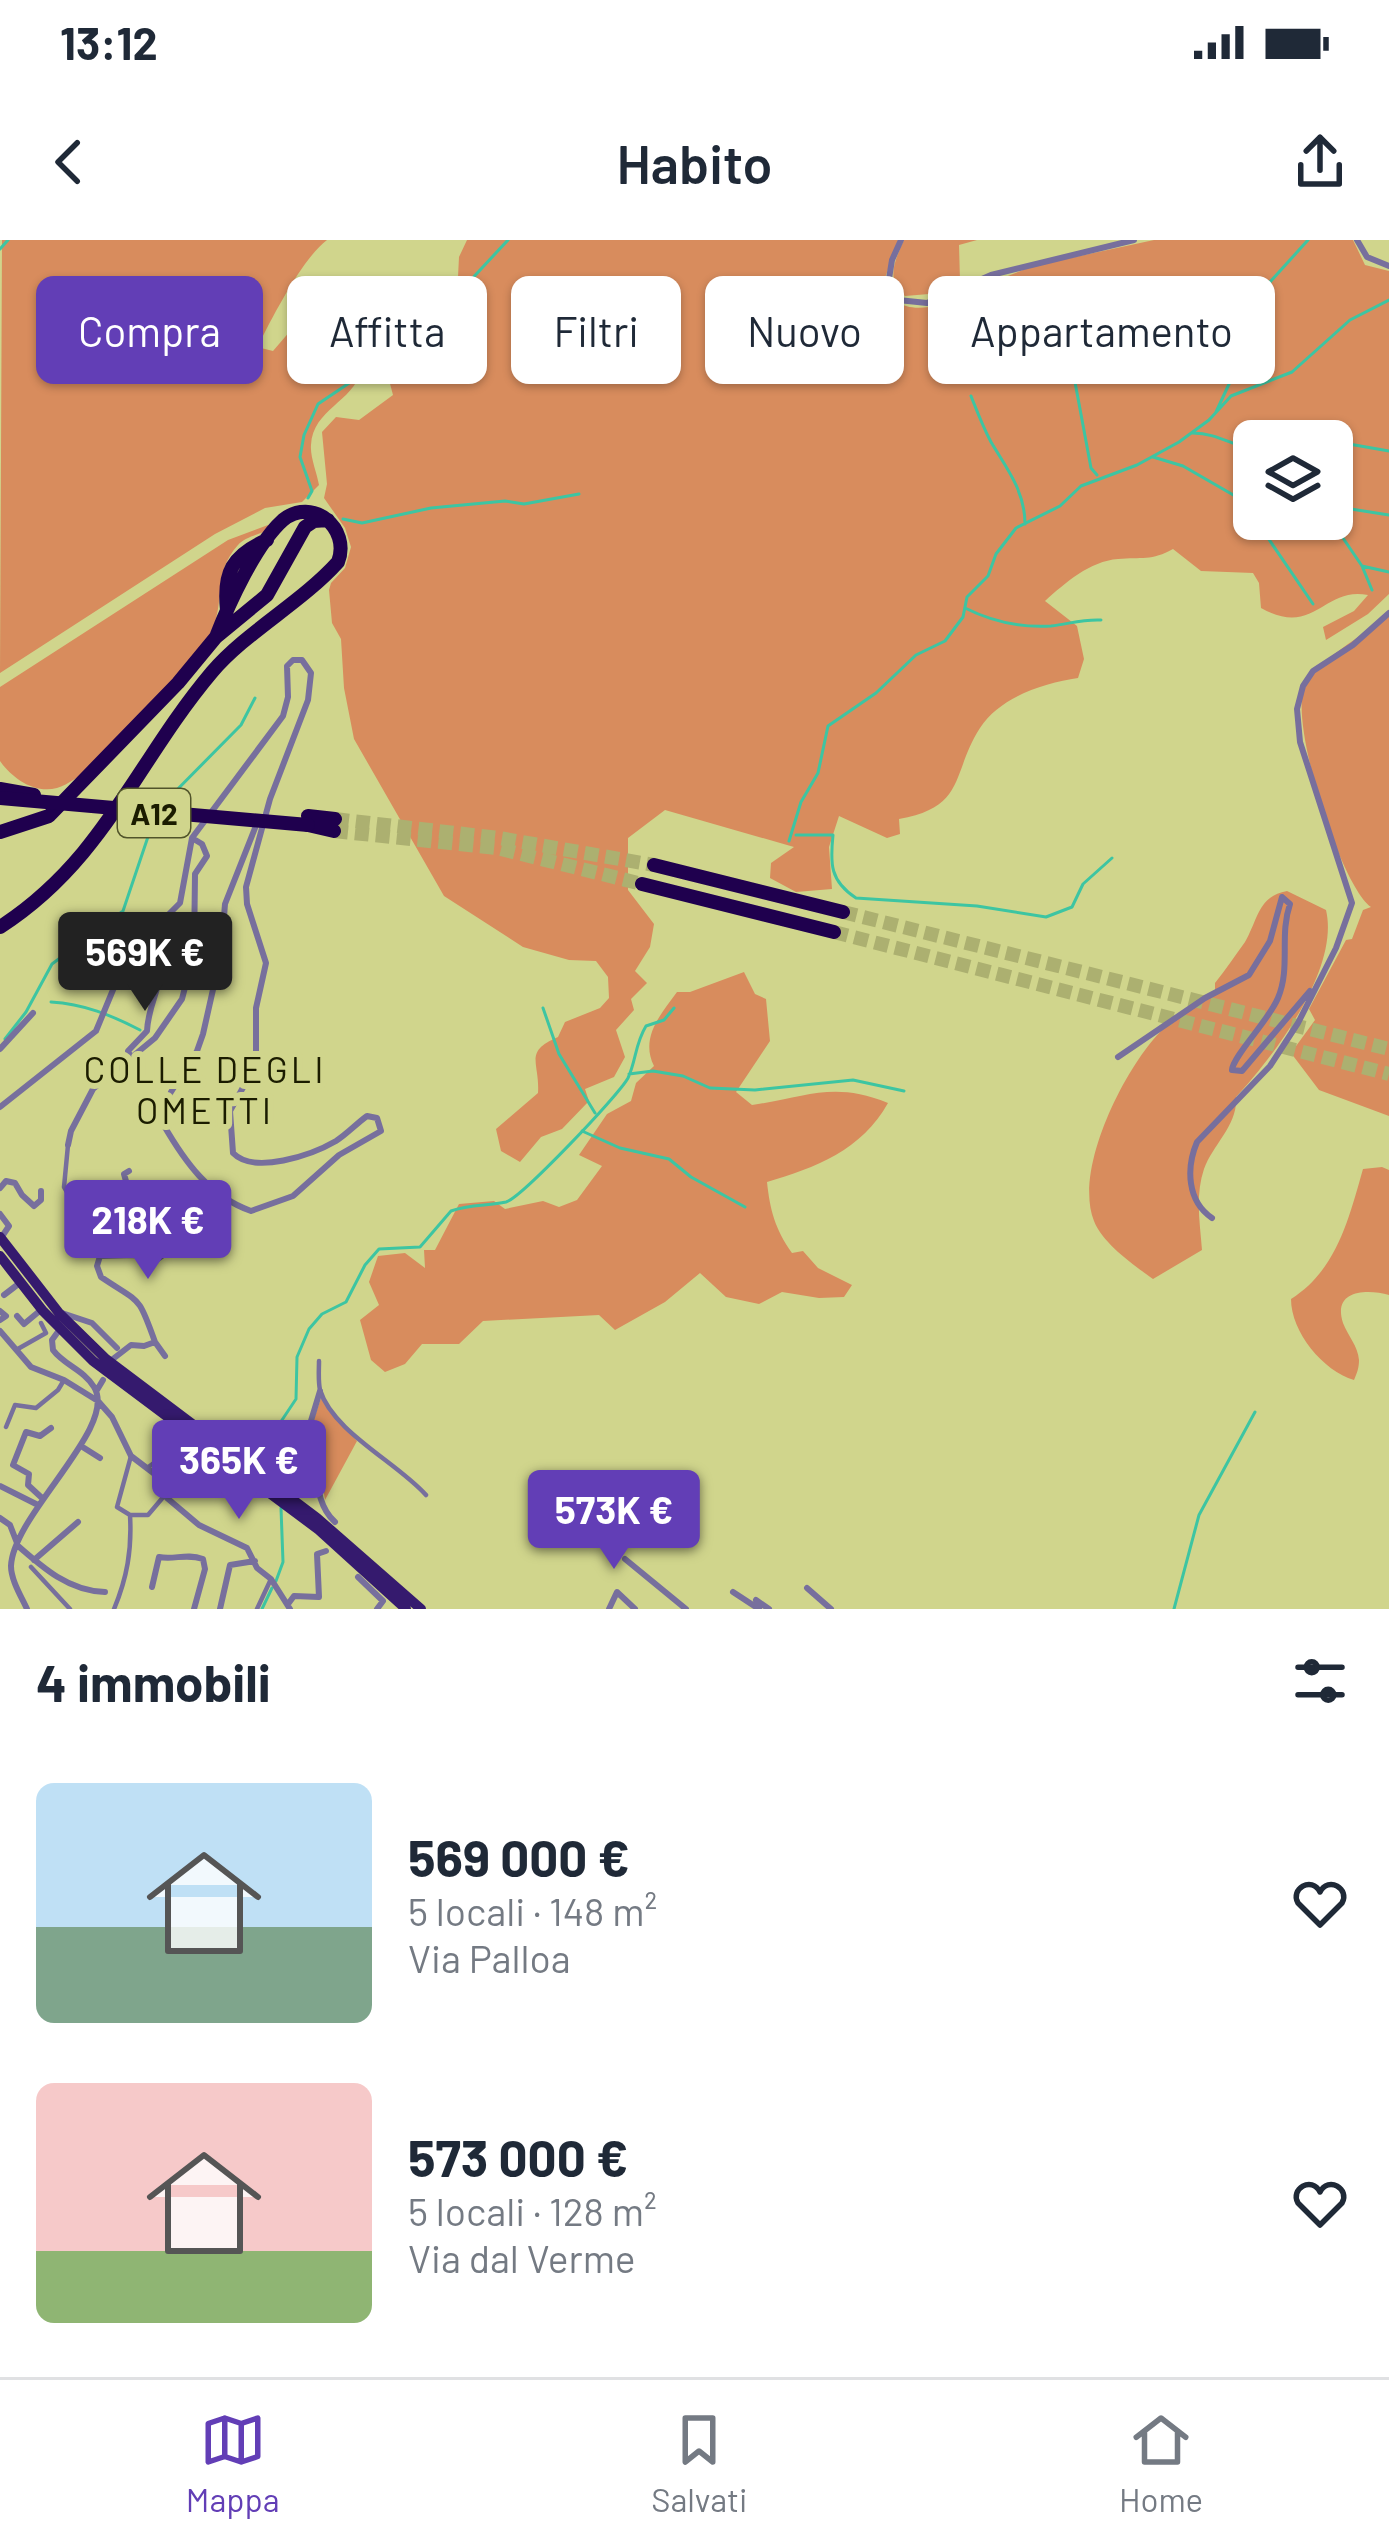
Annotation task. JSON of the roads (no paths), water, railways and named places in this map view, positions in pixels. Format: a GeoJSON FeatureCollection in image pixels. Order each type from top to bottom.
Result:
{"type":"FeatureCollection","features":[{"type":"Feature","properties":{"kind":"highway"},"geometry":{"type":"LineString","coordinates":[[0,927],[63,879],[91,848],[212,672],[338,562],[341,542],[328,520],[314,512],[284,519],[226,610],[216,637]]}},
{"type":"Feature","properties":{"kind":"highway"},"geometry":{"type":"LineString","coordinates":[[0,832],[49,816],[216,637],[267,595],[305,527],[328,520]]}},
{"type":"Feature","properties":{"kind":"highway","name":"A12"},"geometry":{"type":"LineString","coordinates":[[0,789],[335,825]]}},
{"type":"Feature","properties":{"kind":"highway","name":"A12"},"geometry":{"type":"LineString","coordinates":[[0,799],[308,820]]}},
{"type":"Feature","properties":{"kind":"highway"},"geometry":{"type":"LineString","coordinates":[[654,865],[843,912]]}},
{"type":"Feature","properties":{"kind":"highway"},"geometry":{"type":"LineString","coordinates":[[642,884],[834,932]]}},
{"type":"Feature","properties":{"kind":"main road"},"geometry":{"type":"LineString","coordinates":[[0,1237],[59,1313],[110,1362],[421,1609]]}},
{"type":"Feature","properties":{"kind":"main road"},"geometry":{"type":"LineString","coordinates":[[0,1256],[42,1316],[197,1440],[222,1452]]}},
{"type":"Feature","properties":{"kind":"main road"},"geometry":{"type":"LineString","coordinates":[[284,1499],[406,1609]]}},
{"type":"Feature","properties":{"kind":"street"},"geometry":{"type":"LineString","coordinates":[[902,240],[892,260],[888,285],[898,300],[911,304],[927,303],[991,275],[1134,240]]}},
{"type":"Feature","properties":{"kind":"street"},"geometry":{"type":"LineString","coordinates":[[1357,240],[1367,257],[1389,266]]}},
{"type":"Feature","properties":{"kind":"street"},"geometry":{"type":"LineString","coordinates":[[1212,1218],[1197,1204],[1191,1184],[1196,1142],[1270,1066],[1298,1023],[1352,903],[1300,742],[1298,709],[1303,686],[1312,670],[1353,645],[1389,613]]}},
{"type":"Feature","properties":{"kind":"street"},"geometry":{"type":"LineString","coordinates":[[0,1107],[92,1036],[128,956],[180,903],[192,838],[283,716],[287,666],[302,660],[310,668],[308,700],[270,799],[246,887],[266,963],[256,1007],[256,1064],[230,1112],[233,1153],[243,1161],[267,1162],[337,1140],[367,1116],[376,1118],[381,1126],[377,1136],[350,1146],[293,1196],[251,1211],[204,1184],[163,1124]]}},
{"type":"Feature","properties":{"kind":"street"},"geometry":{"type":"LineString","coordinates":[[171,1092],[197,1051],[214,996],[225,904],[270,799]]}},
{"type":"Feature","properties":{"kind":"street"},"geometry":{"type":"LineString","coordinates":[[165,1356],[138,1300],[101,1277],[92,1230],[64,1187],[70,1131],[93,1089],[155,1039],[180,1002],[196,927],[196,874],[207,856],[202,844],[192,838]]}},
{"type":"Feature","properties":{"kind":"street"},"geometry":{"type":"LineString","coordinates":[[1118,1057],[1205,998],[1249,975],[1270,941],[1282,897],[1291,904],[1282,930],[1285,978],[1267,1021],[1233,1060],[1232,1070],[1242,1071],[1319,979]]}},
{"type":"Feature","properties":{"kind":"street"},"geometry":{"type":"LineString","coordinates":[[131,1058],[128,1051],[148,1031],[148,1009],[160,987],[162,967]]}},
{"type":"Feature","properties":{"kind":"street"},"geometry":{"type":"LineString","coordinates":[[0,1049],[33,1013]]}},
{"type":"Feature","properties":{"kind":"street"},"geometry":{"type":"LineString","coordinates":[[100,1256],[135,1255],[154,1261],[165,1253],[164,1236],[141,1213],[124,1180],[129,1171]]}},
{"type":"Feature","properties":{"kind":"street"},"geometry":{"type":"LineString","coordinates":[[0,1188],[6,1181],[15,1183],[34,1206],[41,1191]]}},
{"type":"Feature","properties":{"kind":"street"},"geometry":{"type":"LineString","coordinates":[[0,1214],[9,1226],[0,1237]]}},
{"type":"Feature","properties":{"kind":"street"},"geometry":{"type":"LineString","coordinates":[[4,1295],[21,1282]]}},
{"type":"Feature","properties":{"kind":"street"},"geometry":{"type":"LineString","coordinates":[[59,1313],[92,1323],[117,1348]]}},
{"type":"Feature","properties":{"kind":"street"},"geometry":{"type":"LineString","coordinates":[[16,1350],[46,1333],[42,1316],[24,1324],[17,1316]]}},
{"type":"Feature","properties":{"kind":"street"},"geometry":{"type":"LineString","coordinates":[[60,1329],[52,1340],[53,1350],[97,1390]]}},
{"type":"Feature","properties":{"kind":"street"},"geometry":{"type":"LineString","coordinates":[[0,1331],[31,1367],[98,1401],[112,1417],[131,1456],[161,1482],[165,1495],[199,1525],[247,1548],[289,1607]]}},
{"type":"Feature","properties":{"kind":"street"},"geometry":{"type":"LineString","coordinates":[[110,1362],[131,1345],[155,1342]]}},
{"type":"Feature","properties":{"kind":"street"},"geometry":{"type":"LineString","coordinates":[[319,1361],[320,1391],[307,1434],[314,1448],[321,1502],[335,1522]]}},
{"type":"Feature","properties":{"kind":"street"},"geometry":{"type":"LineString","coordinates":[[6,1427],[14,1405],[36,1408],[64,1380]]}},
{"type":"Feature","properties":{"kind":"street"},"geometry":{"type":"LineString","coordinates":[[16,1549],[40,1501],[81,1446],[98,1412],[97,1390],[104,1380]]}},
{"type":"Feature","properties":{"kind":"street"},"geometry":{"type":"LineString","coordinates":[[320,1391],[368,1448],[410,1476],[426,1495]]}},
{"type":"Feature","properties":{"kind":"street"},"geometry":{"type":"LineString","coordinates":[[40,1501],[28,1485],[29,1474],[13,1466],[26,1432],[40,1436],[51,1428]]}},
{"type":"Feature","properties":{"kind":"street"},"geometry":{"type":"LineString","coordinates":[[147,1468],[168,1452],[175,1460],[197,1440]]}},
{"type":"Feature","properties":{"kind":"street"},"geometry":{"type":"LineString","coordinates":[[81,1446],[100,1458]]}},
{"type":"Feature","properties":{"kind":"street"},"geometry":{"type":"LineString","coordinates":[[131,1456],[117,1507],[130,1515],[148,1515],[165,1495]]}},
{"type":"Feature","properties":{"kind":"street"},"geometry":{"type":"LineString","coordinates":[[0,1486],[40,1501]]}},
{"type":"Feature","properties":{"kind":"street"},"geometry":{"type":"LineString","coordinates":[[114,1609],[127,1580],[130,1515]]}},
{"type":"Feature","properties":{"kind":"street"},"geometry":{"type":"LineString","coordinates":[[0,1518],[14,1531],[12,1575],[27,1609]]}},
{"type":"Feature","properties":{"kind":"street"},"geometry":{"type":"LineString","coordinates":[[32,1563],[78,1522]]}},
{"type":"Feature","properties":{"kind":"street"},"geometry":{"type":"LineString","coordinates":[[4,1551],[16,1549]]}},
{"type":"Feature","properties":{"kind":"street"},"geometry":{"type":"LineString","coordinates":[[16,1549],[70,1609]]}},
{"type":"Feature","properties":{"kind":"street"},"geometry":{"type":"LineString","coordinates":[[289,1607],[294,1596],[319,1598],[317,1554],[326,1551]]}},
{"type":"Feature","properties":{"kind":"street"},"geometry":{"type":"LineString","coordinates":[[152,1587],[159,1557],[172,1559],[182,1554],[203,1559],[206,1569],[194,1609]]}},
{"type":"Feature","properties":{"kind":"street"},"geometry":{"type":"LineString","coordinates":[[625,1559],[686,1609]]}},
{"type":"Feature","properties":{"kind":"street"},"geometry":{"type":"LineString","coordinates":[[220,1609],[230,1565],[255,1561]]}},
{"type":"Feature","properties":{"kind":"street"},"geometry":{"type":"LineString","coordinates":[[32,1563],[89,1591],[106,1592]]}},
{"type":"Feature","properties":{"kind":"street"},"geometry":{"type":"LineString","coordinates":[[358,1577],[383,1601],[377,1609]]}},
{"type":"Feature","properties":{"kind":"street"},"geometry":{"type":"LineString","coordinates":[[257,1609],[272,1579]]}},
{"type":"Feature","properties":{"kind":"street"},"geometry":{"type":"LineString","coordinates":[[807,1588],[831,1609]]}},
{"type":"Feature","properties":{"kind":"street"},"geometry":{"type":"LineString","coordinates":[[609,1609],[616,1592],[635,1609]]}},
{"type":"Feature","properties":{"kind":"street"},"geometry":{"type":"LineString","coordinates":[[734,1592],[769,1609]]}},
{"type":"Feature","properties":{"kind":"waterway"},"geometry":{"type":"LineString","coordinates":[[0,249],[8,240]]}},
{"type":"Feature","properties":{"kind":"waterway"},"geometry":{"type":"LineString","coordinates":[[308,498],[312,491],[300,457],[318,404],[379,363],[427,341],[454,298],[508,240]]}},
{"type":"Feature","properties":{"kind":"waterway"},"geometry":{"type":"LineString","coordinates":[[1216,412],[1250,339],[1261,292],[1308,240]]}},
{"type":"Feature","properties":{"kind":"waterway"},"geometry":{"type":"LineString","coordinates":[[789,841],[801,802],[818,773],[828,726],[876,693],[916,655],[945,641],[963,617],[967,597],[988,576],[996,554],[1016,528],[1060,506],[1081,486],[1137,465],[1179,442],[1231,396],[1292,372],[1350,320],[1389,300]]}},
{"type":"Feature","properties":{"kind":"waterway"},"geometry":{"type":"LineString","coordinates":[[1075,384],[1091,468],[1097,475]]}},
{"type":"Feature","properties":{"kind":"waterway"},"geometry":{"type":"LineString","coordinates":[[971,396],[1018,491],[1025,524]]}},
{"type":"Feature","properties":{"kind":"waterway"},"geometry":{"type":"LineString","coordinates":[[1193,433],[1233,443]]}},
{"type":"Feature","properties":{"kind":"waterway"},"geometry":{"type":"LineString","coordinates":[[1353,445],[1389,451]]}},
{"type":"Feature","properties":{"kind":"waterway"},"geometry":{"type":"LineString","coordinates":[[1153,457],[1183,466],[1242,500],[1313,604]]}},
{"type":"Feature","properties":{"kind":"waterway"},"geometry":{"type":"LineString","coordinates":[[343,519],[362,523],[431,508],[505,501],[524,504],[579,494]]}},
{"type":"Feature","properties":{"kind":"waterway"},"geometry":{"type":"LineString","coordinates":[[1353,509],[1389,515]]}},
{"type":"Feature","properties":{"kind":"waterway"},"geometry":{"type":"LineString","coordinates":[[1344,540],[1372,590]]}},
{"type":"Feature","properties":{"kind":"waterway"},"geometry":{"type":"LineString","coordinates":[[1362,566],[1389,572]]}},
{"type":"Feature","properties":{"kind":"waterway"},"geometry":{"type":"LineString","coordinates":[[965,608],[1028,626],[1101,620]]}},
{"type":"Feature","properties":{"kind":"waterway"},"geometry":{"type":"LineString","coordinates":[[159,808],[241,725],[255,698]]}},
{"type":"Feature","properties":{"kind":"waterway"},"geometry":{"type":"LineString","coordinates":[[5,1039],[52,964],[123,911],[155,816]]}},
{"type":"Feature","properties":{"kind":"waterway"},"geometry":{"type":"LineString","coordinates":[[796,835],[833,835],[834,871],[856,898],[977,906],[1046,917],[1072,907],[1083,884],[1112,858]]}},
{"type":"Feature","properties":{"kind":"waterway"},"geometry":{"type":"LineString","coordinates":[[114,922],[137,939]]}},
{"type":"Feature","properties":{"kind":"waterway"},"geometry":{"type":"LineString","coordinates":[[51,1002],[97,1011],[140,1030]]}},
{"type":"Feature","properties":{"kind":"waterway"},"geometry":{"type":"LineString","coordinates":[[543,1008],[559,1054],[595,1113]]}},
{"type":"Feature","properties":{"kind":"waterway"},"geometry":{"type":"LineString","coordinates":[[277,1481],[262,1450],[296,1399],[297,1357],[309,1329],[322,1314],[346,1302],[379,1249],[420,1247],[451,1211],[506,1202],[530,1183],[621,1088],[646,1026],[664,1020],[674,1008]]}},
{"type":"Feature","properties":{"kind":"waterway"},"geometry":{"type":"LineString","coordinates":[[629,1074],[653,1071],[683,1076],[710,1088],[755,1090],[853,1080],[904,1091]]}},
{"type":"Feature","properties":{"kind":"waterway"},"geometry":{"type":"LineString","coordinates":[[582,1131],[620,1148],[669,1159],[745,1207]]}},
{"type":"Feature","properties":{"kind":"waterway"},"geometry":{"type":"LineString","coordinates":[[1174,1609],[1199,1515],[1255,1412]]}},
{"type":"Feature","properties":{"kind":"waterway"},"geometry":{"type":"LineString","coordinates":[[276,1581],[283,1562],[281,1508]]}},
{"type":"Feature","properties":{"kind":"waterway"},"geometry":{"type":"LineString","coordinates":[[262,1609],[272,1588]]}},
{"type":"Feature","properties":{"kind":"tunnel"},"geometry":{"type":"LineString","coordinates":[[335,819],[499,838],[654,865]]}},
{"type":"Feature","properties":{"kind":"tunnel"},"geometry":{"type":"LineString","coordinates":[[334,831],[497,848],[642,884]]}},
{"type":"Feature","properties":{"kind":"tunnel"},"geometry":{"type":"LineString","coordinates":[[843,912],[1389,1049]]}},
{"type":"Feature","properties":{"kind":"tunnel"},"geometry":{"type":"LineString","coordinates":[[834,932],[1389,1074]]}},
{"type":"Feature","properties":{"kind":"tunnel"},"geometry":{"type":"LineString","coordinates":[[163,1124],[163,1108],[171,1092]]}},
{"type":"Feature","properties":{"kind":"district","name":"COLLE DEGLI OMETTI"},"geometry":{"type":"Point","coordinates":[205,1088]}}]}
